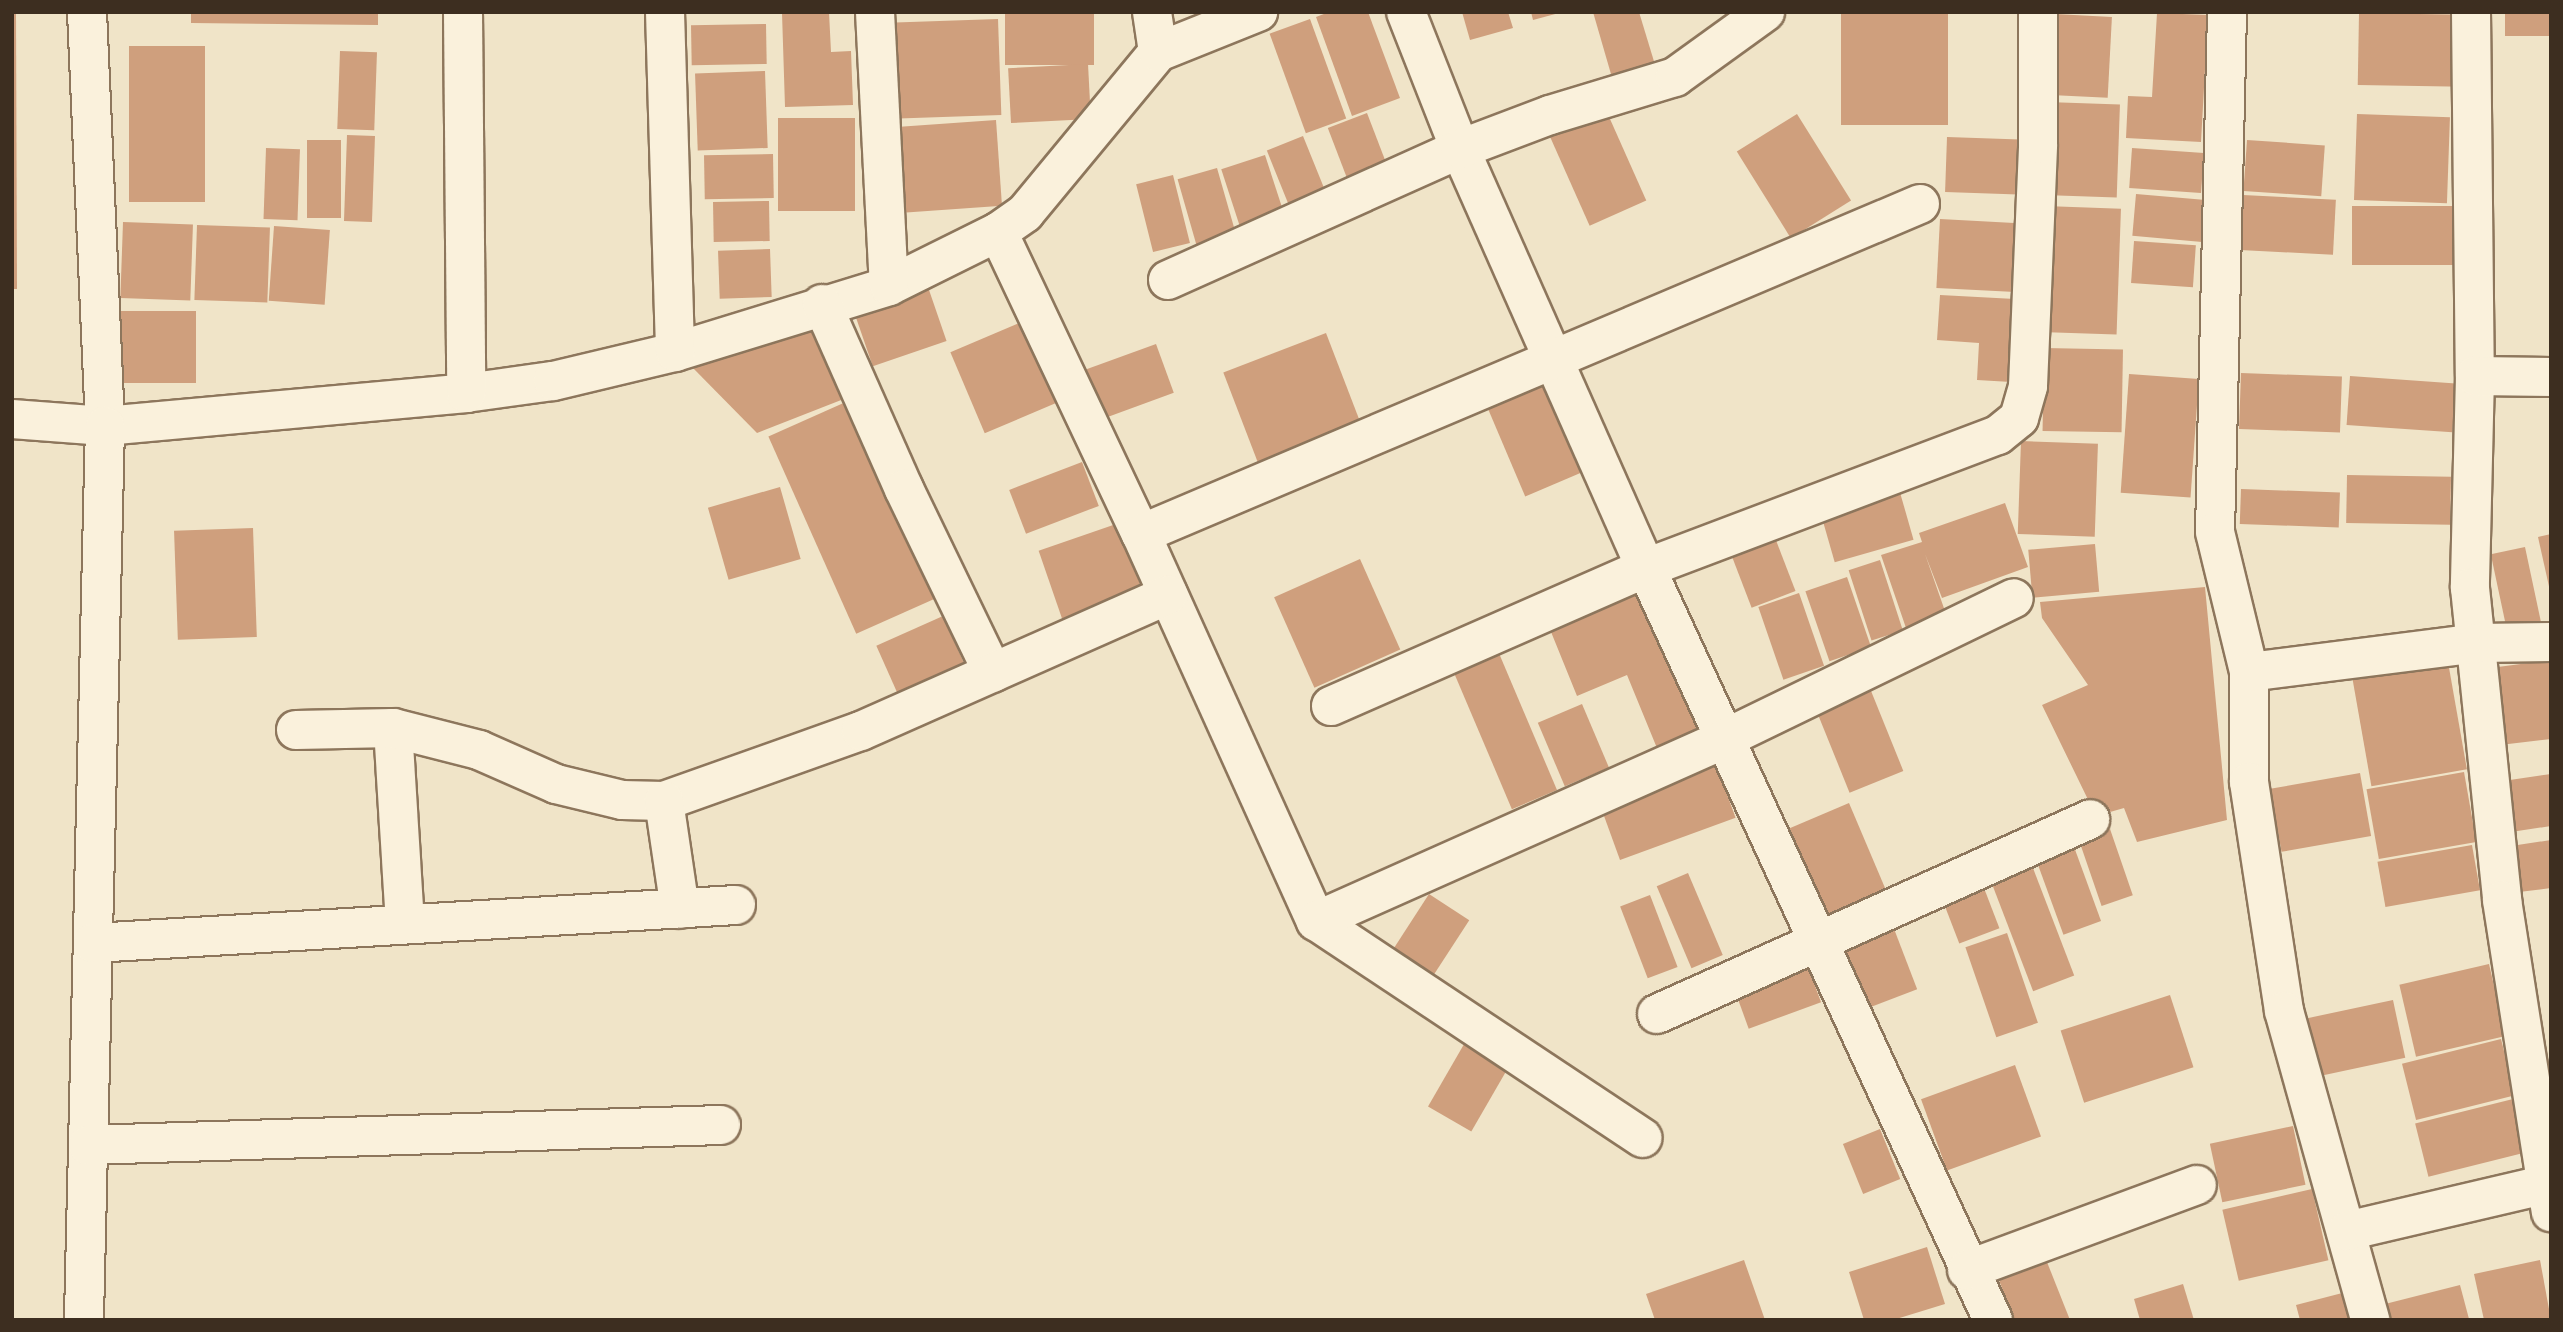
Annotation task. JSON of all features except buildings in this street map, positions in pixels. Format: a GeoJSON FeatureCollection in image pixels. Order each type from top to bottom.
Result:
{"type":"FeatureCollection","features":[{"type":"Feature","properties":{"kind":"street"},"geometry":{"type":"LineString","coordinates":[[84,1320],[105,426],[87,12]]}},
{"type":"Feature","properties":{"kind":"street"},"geometry":{"type":"LineString","coordinates":[[463,12],[466,393]]}},
{"type":"Feature","properties":{"kind":"street"},"geometry":{"type":"LineString","coordinates":[[665,12],[675,352]]}},
{"type":"Feature","properties":{"kind":"street"},"geometry":{"type":"LineString","coordinates":[[875,12],[889,286]]}},
{"type":"Feature","properties":{"kind":"street"},"geometry":{"type":"LineString","coordinates":[[1152,12],[1157,52]]}},
{"type":"Feature","properties":{"kind":"street"},"geometry":{"type":"LineString","coordinates":[[12,419],[105,426],[466,393],[553,381],[675,352],[821,304],[889,286],[998,232],[1025,213],[1157,52],[1258,12]]}},
{"type":"Feature","properties":{"kind":"street"},"geometry":{"type":"LineString","coordinates":[[1406,12],[1460,149],[1646,568],[1967,1270],[1993,1320]]}},
{"type":"Feature","properties":{"kind":"street"},"geometry":{"type":"LineString","coordinates":[[1168,280],[1460,149],[1550,115],[1675,77],[1765,12]]}},
{"type":"Feature","properties":{"kind":"street"},"geometry":{"type":"LineString","coordinates":[[1331,706],[1646,568],[1998,435],[2019,418],[2028,386],[2038,144],[2038,12]]}},
{"type":"Feature","properties":{"kind":"street"},"geometry":{"type":"LineString","coordinates":[[2227,12],[2215,532],[2249,672],[2249,782],[2284,1011],[2370,1320]]}},
{"type":"Feature","properties":{"kind":"street"},"geometry":{"type":"LineString","coordinates":[[2347,1231],[2549,1193],[2502,900],[2470,589],[2475,376],[2471,12]]}},
{"type":"Feature","properties":{"kind":"street"},"geometry":{"type":"LineString","coordinates":[[1141,534],[1555,361],[1920,204]]}},
{"type":"Feature","properties":{"kind":"street"},"geometry":{"type":"LineString","coordinates":[[998,232],[1141,534],[1316,921],[1643,1138]]}},
{"type":"Feature","properties":{"kind":"street"},"geometry":{"type":"LineString","coordinates":[[821,304],[904,489],[993,673]]}},
{"type":"Feature","properties":{"kind":"street"},"geometry":{"type":"LineString","coordinates":[[2475,376],[2551,377]]}},
{"type":"Feature","properties":{"kind":"street"},"geometry":{"type":"LineString","coordinates":[[296,730],[393,728],[480,750],[556,785],[622,800],[664,801],[861,731],[1168,595]]}},
{"type":"Feature","properties":{"kind":"street"},"geometry":{"type":"LineString","coordinates":[[1316,921],[1724,739],[2014,598]]}},
{"type":"Feature","properties":{"kind":"street"},"geometry":{"type":"LineString","coordinates":[[2249,672],[2477,643],[2551,642]]}},
{"type":"Feature","properties":{"kind":"street"},"geometry":{"type":"LineString","coordinates":[[393,728],[405,924]]}},
{"type":"Feature","properties":{"kind":"street"},"geometry":{"type":"LineString","coordinates":[[664,801],[680,909]]}},
{"type":"Feature","properties":{"kind":"street"},"geometry":{"type":"LineString","coordinates":[[1657,1014],[2090,819]]}},
{"type":"Feature","properties":{"kind":"street"},"geometry":{"type":"LineString","coordinates":[[93,943],[736,905]]}},
{"type":"Feature","properties":{"kind":"street"},"geometry":{"type":"LineString","coordinates":[[88,1145],[721,1125]]}},
{"type":"Feature","properties":{"kind":"street"},"geometry":{"type":"LineString","coordinates":[[1967,1270],[2197,1185]]}}]}
